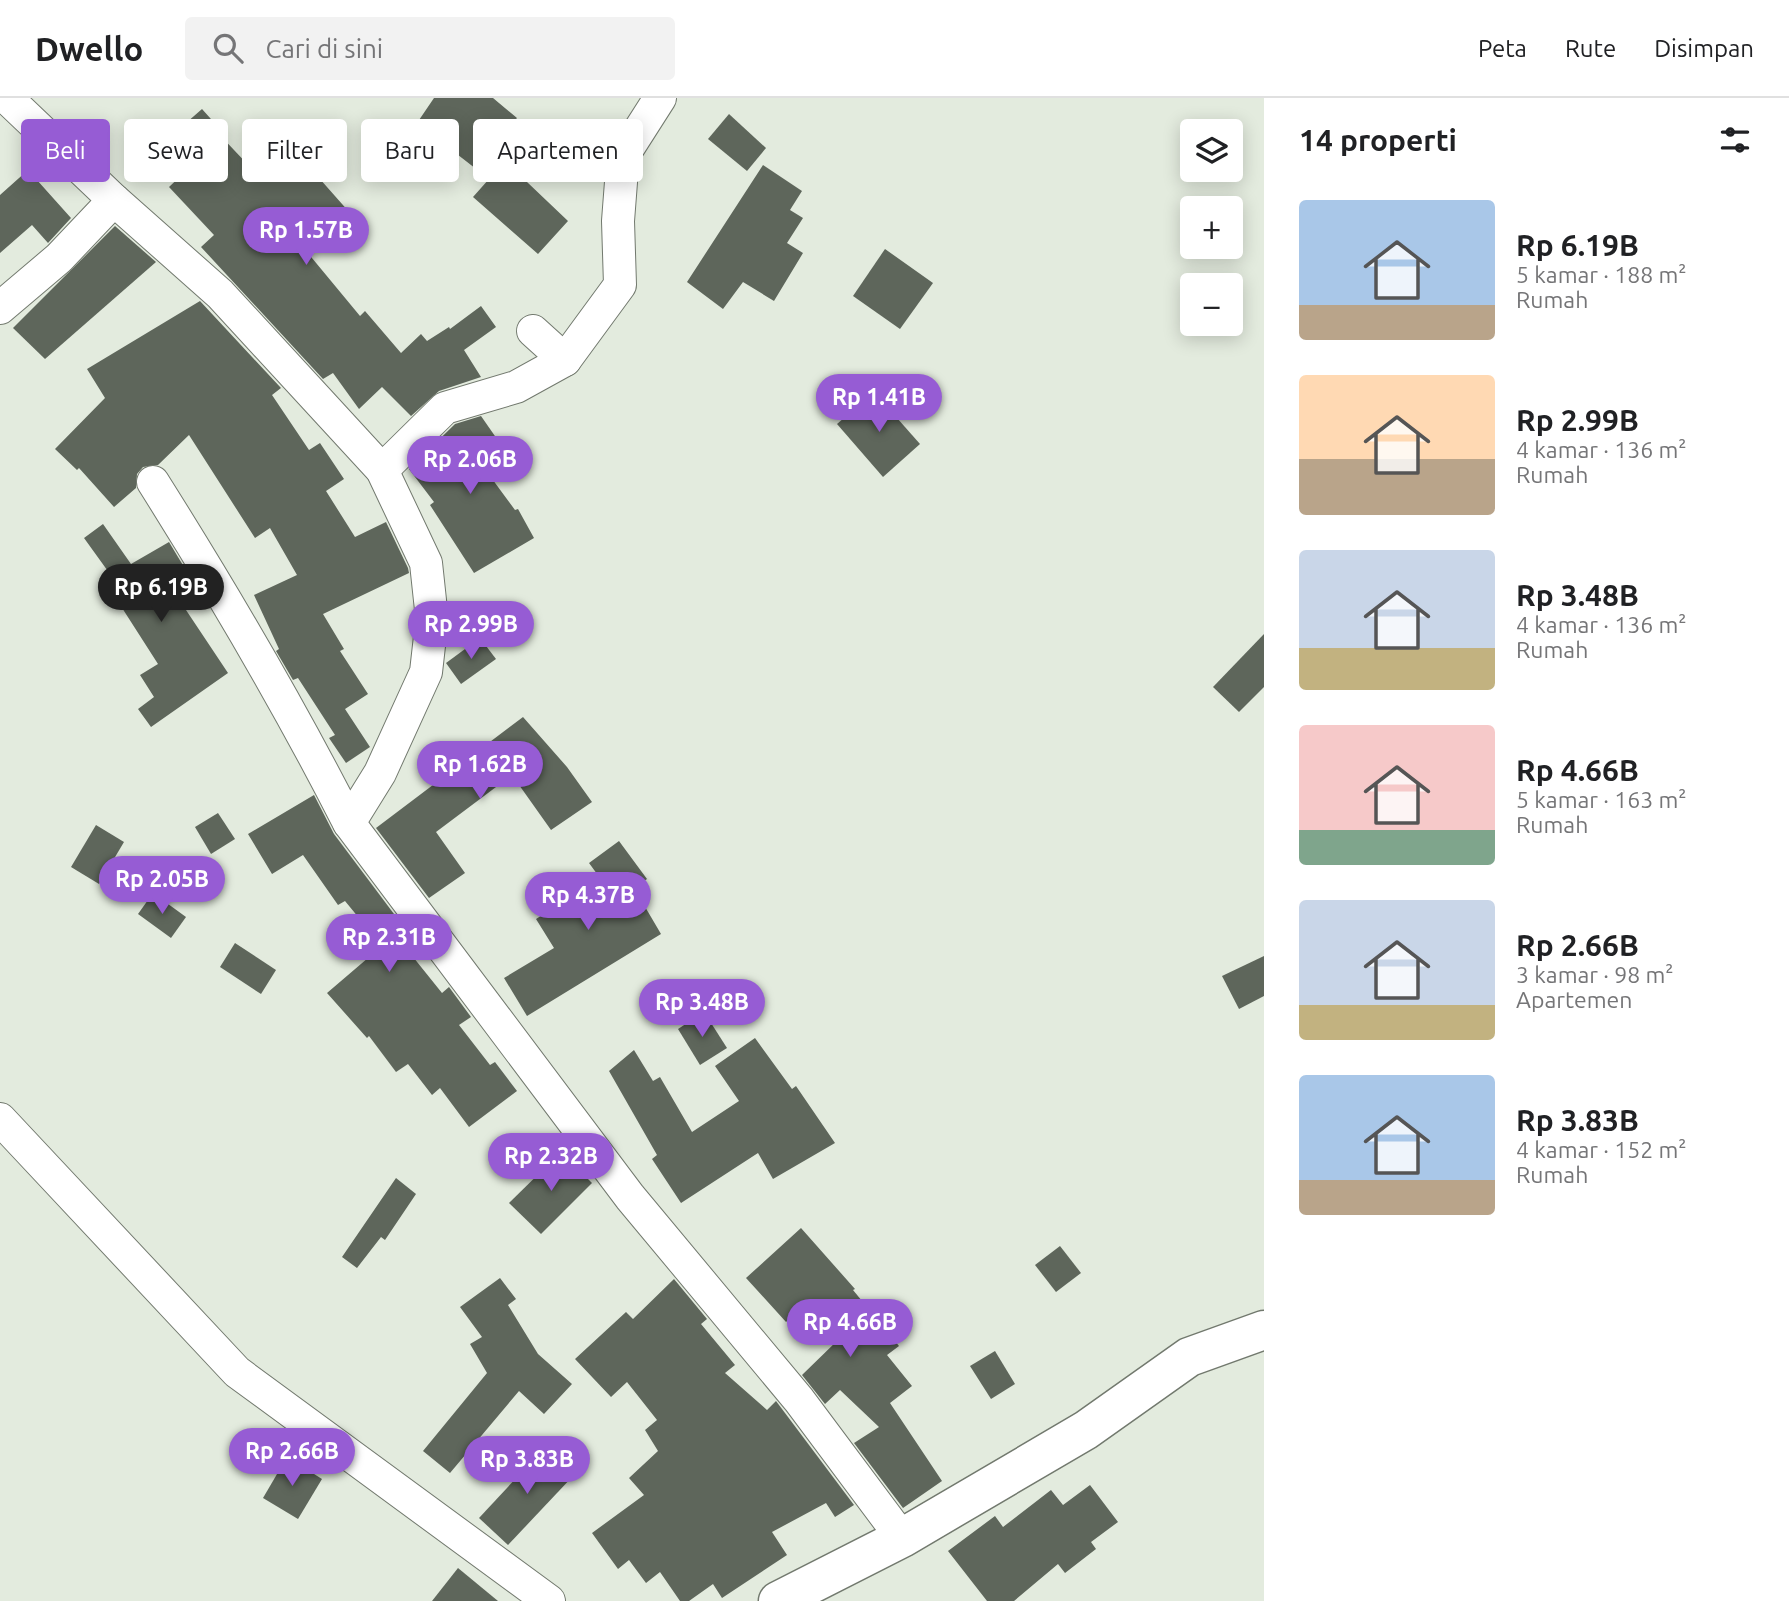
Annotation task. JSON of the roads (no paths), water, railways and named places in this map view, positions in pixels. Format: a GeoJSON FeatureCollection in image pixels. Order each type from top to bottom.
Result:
{"type":"FeatureCollection","features":[{"type":"Feature","properties":{"kind":"street"},"geometry":{"type":"LineString","coordinates":[[7,98],[114,200],[220,294],[382,470],[426,562],[432,619],[426,672],[380,773],[349,824]]}},
{"type":"Feature","properties":{"kind":"street"},"geometry":{"type":"LineString","coordinates":[[382,470],[445,408],[516,387],[565,360],[620,285],[618,221],[623,156],[660,98]]}},
{"type":"Feature","properties":{"kind":"street"},"geometry":{"type":"LineString","coordinates":[[0,308],[58,258],[114,200]]}},
{"type":"Feature","properties":{"kind":"street"},"geometry":{"type":"LineString","coordinates":[[533,331],[565,360]]}},
{"type":"Feature","properties":{"kind":"street"},"geometry":{"type":"LineString","coordinates":[[153,482],[237,614],[288,703],[349,824],[629,1196],[799,1400],[902,1538]]}},
{"type":"Feature","properties":{"kind":"street"},"geometry":{"type":"LineString","coordinates":[[0,1119],[237,1372],[549,1601]]}},
{"type":"Feature","properties":{"kind":"street"},"geometry":{"type":"LineString","coordinates":[[794,1598],[1086,1430],[1189,1357],[1264,1330]]}}]}
